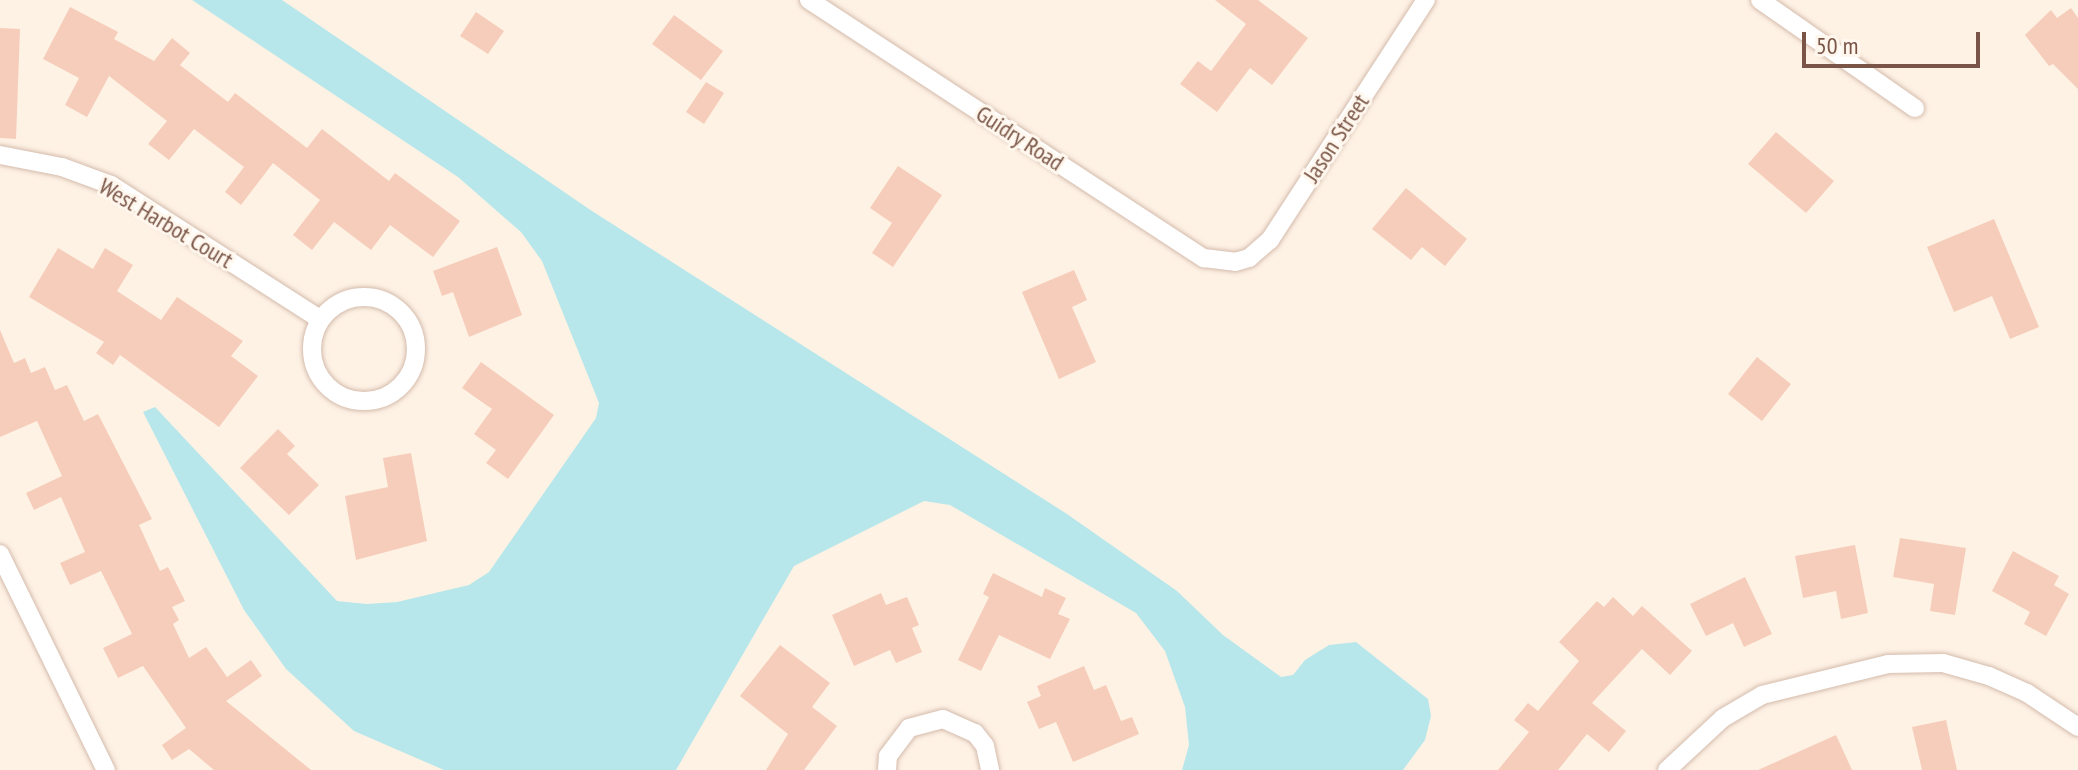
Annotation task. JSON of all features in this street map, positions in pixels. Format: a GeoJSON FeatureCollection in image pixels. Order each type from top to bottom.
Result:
{"type":"FeatureCollection","features":[{"type":"Feature","properties":{"kind":"street","name":"Guidry Road"},"geometry":{"type":"LineString","coordinates":[[809,0],[1204,258],[1235,262]]}},
{"type":"Feature","properties":{"kind":"street","name":"Jason Street"},"geometry":{"type":"LineString","coordinates":[[1235,262],[1249,258],[1270,240],[1426,0]]}},
{"type":"Feature","properties":{"kind":"street"},"geometry":{"type":"LineString","coordinates":[[1760,0],[1915,108]]}},
{"type":"Feature","properties":{"kind":"street","name":"West Harbot Court"},"geometry":{"type":"LineString","coordinates":[[0,155],[62,167],[111,185],[320,319]]}},
{"type":"Feature","properties":{"kind":"street"},"geometry":{"type":"LineString","coordinates":[[364,296],[396,307],[415,335],[413,368],[404,383],[374,401],[356,402],[325,385],[311,353],[320,319],[347,299],[364,296]]}},
{"type":"Feature","properties":{"kind":"street"},"geometry":{"type":"LineString","coordinates":[[0,554],[106,770]]}},
{"type":"Feature","properties":{"kind":"street"},"geometry":{"type":"LineString","coordinates":[[1667,770],[1723,718],[1762,695],[1888,664],[1943,663],[1989,676],[2078,727]]}},
{"type":"Feature","properties":{"kind":"street"},"geometry":{"type":"LineString","coordinates":[[887,770],[897,740],[909,728],[943,719],[975,733],[985,746],[990,770]]}},
{"type":"Feature","properties":{"kind":"water"},"geometry":{"type":"Polygon","coordinates":[[[192,0],[282,0],[592,211],[1067,514],[1177,591],[1223,635],[1281,677],[1293,675],[1305,660],[1329,645],[1356,642],[1428,699],[1431,716],[1425,740],[1403,770],[1182,770],[1189,745],[1185,707],[1165,651],[1136,613],[950,505],[924,501],[794,566],[676,770],[444,770],[354,731],[286,669],[244,610],[143,412],[155,407],[337,601],[367,604],[397,602],[469,585],[489,572],[596,418],[599,403],[542,261],[521,232],[458,177],[192,0]]]}},
{"type":"Feature","properties":{"kind":"building"},"geometry":{"type":"Polygon","coordinates":[[[1215,0],[1258,0],[1308,38],[1272,85],[1250,68],[1217,112],[1180,84],[1198,61],[1211,71],[1246,24],[1215,0]]]}},
{"type":"Feature","properties":{"kind":"building"},"geometry":{"type":"Polygon","coordinates":[[[70,7],[118,32],[114,39],[154,61],[172,38],[190,53],[180,65],[228,102],[235,93],[307,148],[322,129],[389,181],[395,173],[460,221],[433,257],[390,225],[371,250],[334,222],[312,250],[293,235],[320,200],[273,163],[241,205],[225,192],[244,167],[194,129],[169,160],[148,144],[167,121],[109,76],[87,117],[65,105],[79,78],[43,59],[70,7]]]}},
{"type":"Feature","properties":{"kind":"building"},"geometry":{"type":"Polygon","coordinates":[[[2071,8],[2078,18],[2078,89],[2053,64],[2049,66],[2025,35],[2051,10],[2057,18],[2071,8]]]}},
{"type":"Feature","properties":{"kind":"building"},"geometry":{"type":"Polygon","coordinates":[[[476,12],[504,31],[488,54],[460,36],[476,12]]]}},
{"type":"Feature","properties":{"kind":"building"},"geometry":{"type":"Polygon","coordinates":[[[674,15],[723,51],[701,80],[652,44],[674,15]]]}},
{"type":"Feature","properties":{"kind":"building"},"geometry":{"type":"Polygon","coordinates":[[[0,28],[20,29],[16,139],[0,138],[0,28]]]}},
{"type":"Feature","properties":{"kind":"building"},"geometry":{"type":"Polygon","coordinates":[[[706,82],[724,93],[704,124],[686,112],[706,82]]]}},
{"type":"Feature","properties":{"kind":"building"},"geometry":{"type":"Polygon","coordinates":[[[1776,132],[1834,181],[1806,213],[1748,164],[1776,132]]]}},
{"type":"Feature","properties":{"kind":"building"},"geometry":{"type":"Polygon","coordinates":[[[898,166],[942,195],[893,267],[872,253],[892,223],[870,208],[898,166]]]}},
{"type":"Feature","properties":{"kind":"building"},"geometry":{"type":"Polygon","coordinates":[[[1406,188],[1467,239],[1445,266],[1422,247],[1411,260],[1372,229],[1406,188]]]}},
{"type":"Feature","properties":{"kind":"building"},"geometry":{"type":"Polygon","coordinates":[[[1994,219],[2039,327],[2010,339],[1992,296],[1954,312],[1927,247],[1994,219]]]}},
{"type":"Feature","properties":{"kind":"building"},"geometry":{"type":"Polygon","coordinates":[[[497,247],[522,315],[469,337],[453,292],[442,296],[433,271],[497,247]]]}},
{"type":"Feature","properties":{"kind":"building"},"geometry":{"type":"Polygon","coordinates":[[[58,248],[93,269],[105,248],[133,265],[117,291],[161,320],[177,297],[243,341],[231,356],[258,376],[219,427],[120,355],[113,365],[96,353],[104,342],[29,297],[58,248]]]}},
{"type":"Feature","properties":{"kind":"building"},"geometry":{"type":"Polygon","coordinates":[[[1074,270],[1087,300],[1072,307],[1096,362],[1059,379],[1022,292],[1074,270]]]}},
{"type":"Feature","properties":{"kind":"building"},"geometry":{"type":"Polygon","coordinates":[[[0,330],[14,363],[25,358],[31,373],[45,367],[55,390],[67,385],[84,421],[98,414],[152,519],[139,525],[160,571],[168,567],[185,601],[172,607],[179,620],[173,624],[189,658],[206,647],[227,677],[251,660],[262,676],[226,701],[311,770],[214,770],[189,749],[172,760],[162,745],[186,728],[143,666],[118,678],[103,648],[132,634],[101,571],[70,585],[60,563],[85,552],[61,497],[34,510],[26,493],[62,476],[37,421],[0,437],[0,330]]]}},
{"type":"Feature","properties":{"kind":"building"},"geometry":{"type":"Polygon","coordinates":[[[1757,357],[1791,384],[1762,421],[1728,394],[1757,357]]]}},
{"type":"Feature","properties":{"kind":"building"},"geometry":{"type":"Polygon","coordinates":[[[481,362],[554,415],[508,479],[486,463],[496,450],[474,434],[492,409],[462,388],[481,362]]]}},
{"type":"Feature","properties":{"kind":"building"},"geometry":{"type":"Polygon","coordinates":[[[278,429],[295,446],[287,454],[319,485],[289,515],[240,468],[278,429]]]}},
{"type":"Feature","properties":{"kind":"building"},"geometry":{"type":"Polygon","coordinates":[[[411,453],[427,541],[356,560],[345,496],[388,487],[383,458],[411,453]]]}},
{"type":"Feature","properties":{"kind":"building"},"geometry":{"type":"Polygon","coordinates":[[[1900,538],[1966,548],[1955,615],[1930,611],[1934,584],[1893,577],[1900,538]]]}},
{"type":"Feature","properties":{"kind":"building"},"geometry":{"type":"Polygon","coordinates":[[[1855,545],[1868,613],[1841,619],[1836,591],[1803,598],[1795,556],[1855,545]]]}},
{"type":"Feature","properties":{"kind":"building"},"geometry":{"type":"Polygon","coordinates":[[[2013,551],[2059,576],[2054,585],[2069,594],[2046,636],[2024,624],[2030,612],[1992,591],[2013,551]]]}},
{"type":"Feature","properties":{"kind":"building"},"geometry":{"type":"Polygon","coordinates":[[[993,573],[1042,597],[1045,588],[1066,598],[1058,614],[1070,619],[1050,659],[999,635],[981,671],[958,660],[989,597],[983,594],[993,573]]]}},
{"type":"Feature","properties":{"kind":"building"},"geometry":{"type":"Polygon","coordinates":[[[1745,577],[1772,634],[1744,647],[1733,623],[1706,636],[1690,604],[1745,577]]]}},
{"type":"Feature","properties":{"kind":"building"},"geometry":{"type":"Polygon","coordinates":[[[881,593],[886,605],[907,597],[919,625],[912,628],[922,652],[896,663],[890,650],[854,666],[832,615],[881,593]]]}},
{"type":"Feature","properties":{"kind":"building"},"geometry":{"type":"Polygon","coordinates":[[[1613,597],[1633,616],[1642,606],[1692,651],[1670,675],[1642,649],[1592,703],[1626,731],[1609,752],[1587,734],[1558,770],[1498,770],[1529,732],[1514,720],[1528,703],[1538,711],[1579,661],[1559,642],[1597,601],[1604,607],[1613,597]]]}},
{"type":"Feature","properties":{"kind":"building"},"geometry":{"type":"Polygon","coordinates":[[[780,645],[830,683],[812,707],[837,726],[804,770],[766,770],[788,734],[740,696],[780,645]]]}},
{"type":"Feature","properties":{"kind":"building"},"geometry":{"type":"Polygon","coordinates":[[[1084,666],[1094,690],[1106,685],[1121,721],[1132,717],[1139,734],[1073,762],[1056,722],[1039,729],[1027,702],[1041,696],[1037,686],[1084,666]]]}},
{"type":"Feature","properties":{"kind":"building"},"geometry":{"type":"Polygon","coordinates":[[[1946,720],[1957,770],[1922,770],[1912,727],[1946,720]]]}},
{"type":"Feature","properties":{"kind":"building"},"geometry":{"type":"Polygon","coordinates":[[[1836,735],[1852,770],[1758,770],[1836,735]]]}}]}
